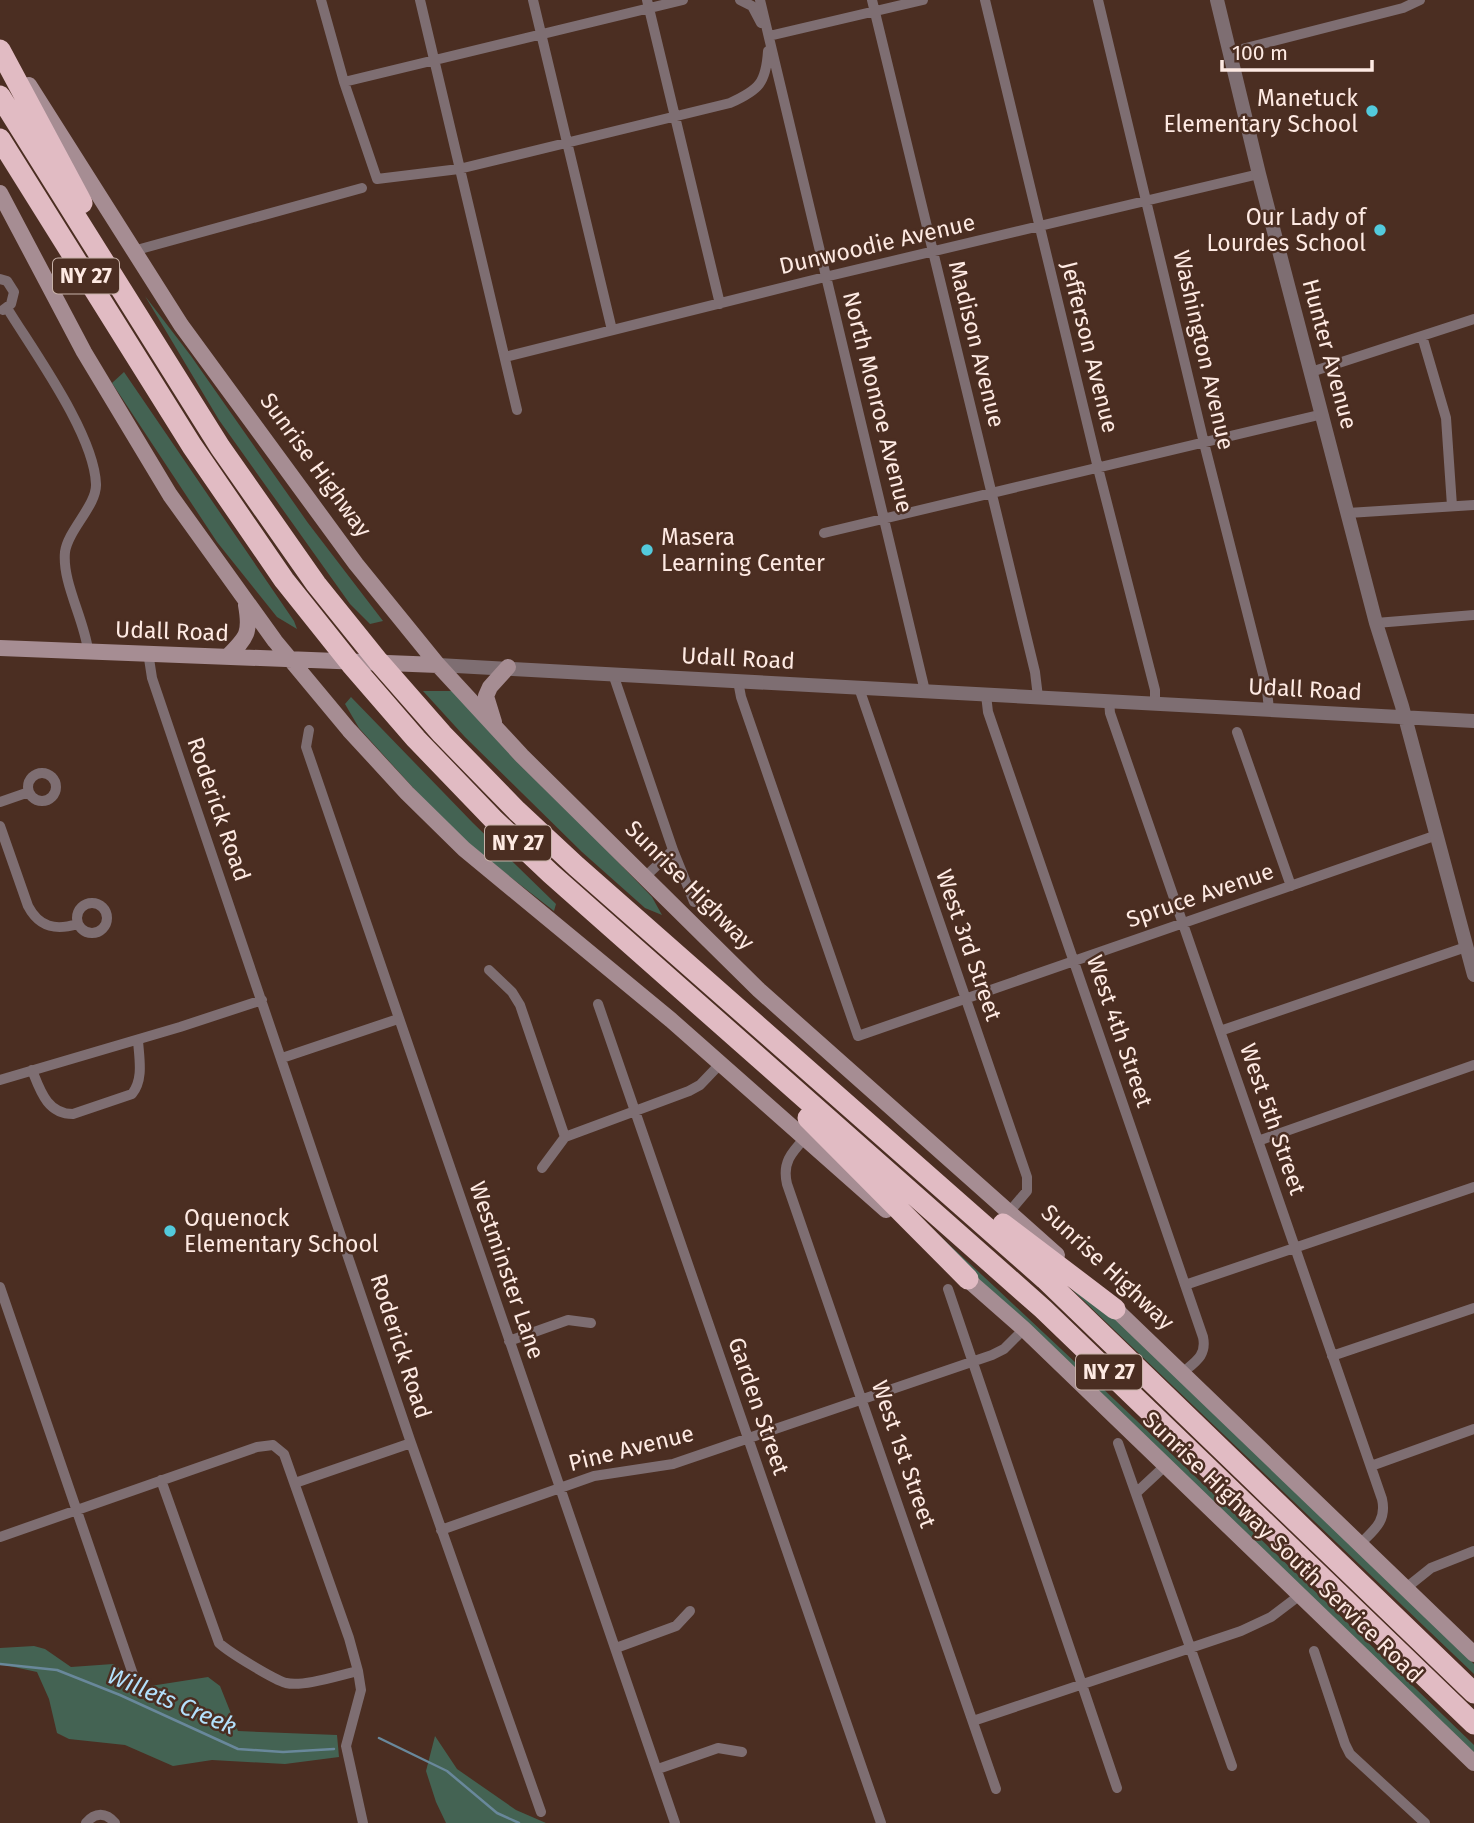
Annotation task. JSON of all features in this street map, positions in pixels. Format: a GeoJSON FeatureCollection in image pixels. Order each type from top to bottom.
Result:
{"type":"FeatureCollection","features":[{"type":"Feature","properties":{"kind":"highway"},"geometry":{"type":"LineString","coordinates":[[0,50],[93,224],[126,297]]}},
{"type":"Feature","properties":{"kind":"highway","name":"NY 27"},"geometry":{"type":"LineString","coordinates":[[0,96],[250,493],[348,625],[413,702],[478,772],[556,848],[1062,1295],[1474,1693]]}},
{"type":"Feature","properties":{"kind":"highway","name":"NY 27"},"geometry":{"type":"LineString","coordinates":[[4,145],[207,468],[268,557],[381,700],[454,779],[522,847],[1043,1309],[1474,1724]]}},
{"type":"Feature","properties":{"kind":"highway"},"geometry":{"type":"LineString","coordinates":[[732,1033],[790,1099],[968,1279]]}},
{"type":"Feature","properties":{"kind":"highway"},"geometry":{"type":"LineString","coordinates":[[909,1159],[979,1205],[1115,1308]]}},
{"type":"Feature","properties":{"kind":"main road","name":"Sunrise Highway"},"geometry":{"type":"LineString","coordinates":[[0,38],[181,325],[332,531],[438,665],[497,730],[785,1014],[1010,1211],[1115,1308],[1474,1654]]}},
{"type":"Feature","properties":{"kind":"main road"},"geometry":{"type":"LineString","coordinates":[[0,193],[78,341],[125,424],[180,511],[290,660],[368,752],[445,831],[517,894],[671,1020],[968,1279]]}},
{"type":"Feature","properties":{"kind":"main road"},"geometry":{"type":"LineString","coordinates":[[228,656],[248,632],[250,623],[246,603]]}},
{"type":"Feature","properties":{"kind":"main road","name":"Udall Road"},"geometry":{"type":"LineString","coordinates":[[0,648],[438,665]]}},
{"type":"Feature","properties":{"kind":"main road"},"geometry":{"type":"LineString","coordinates":[[497,730],[487,706],[486,696],[490,687],[509,667]]}},
{"type":"Feature","properties":{"kind":"main road","name":"Sunrise Highway South Service Road"},"geometry":{"type":"LineString","coordinates":[[968,1279],[1024,1329],[1474,1763]]}},
{"type":"Feature","properties":{"kind":"street"},"geometry":{"type":"LineString","coordinates":[[321,0],[344,82],[377,179],[459,169],[730,103],[747,95],[760,84],[767,73],[769,36],[752,6],[740,0]]}},
{"type":"Feature","properties":{"kind":"street"},"geometry":{"type":"LineString","coordinates":[[420,0],[517,410]]}},
{"type":"Feature","properties":{"kind":"street"},"geometry":{"type":"LineString","coordinates":[[533,0],[612,330]]}},
{"type":"Feature","properties":{"kind":"street"},"geometry":{"type":"LineString","coordinates":[[344,82],[541,35],[648,5],[683,0]]}},
{"type":"Feature","properties":{"kind":"street","name":"North Monroe Avenue"},"geometry":{"type":"LineString","coordinates":[[760,0],[925,691]]}},
{"type":"Feature","properties":{"kind":"street"},"geometry":{"type":"LineString","coordinates":[[769,36],[873,5],[923,0]]}},
{"type":"Feature","properties":{"kind":"street","name":"Jefferson Avenue"},"geometry":{"type":"LineString","coordinates":[[985,0],[1098,468],[1155,690],[1155,704]]}},
{"type":"Feature","properties":{"kind":"street","name":"Washington Avenue"},"geometry":{"type":"LineString","coordinates":[[1098,0],[1204,443],[1267,690],[1269,710]]}},
{"type":"Feature","properties":{"kind":"street","name":"Hunter Avenue"},"geometry":{"type":"LineString","coordinates":[[1217,0],[1259,174],[1376,623],[1405,717],[1474,975]]}},
{"type":"Feature","properties":{"kind":"street"},"geometry":{"type":"LineString","coordinates":[[1230,52],[1403,8],[1420,0]]}},
{"type":"Feature","properties":{"kind":"street"},"geometry":{"type":"LineString","coordinates":[[648,5],[720,304]]}},
{"type":"Feature","properties":{"kind":"street","name":"Madison Avenue"},"geometry":{"type":"LineString","coordinates":[[873,5],[1035,672],[1038,697]]}},
{"type":"Feature","properties":{"kind":"street","name":"Dunwoodie Avenue"},"geometry":{"type":"LineString","coordinates":[[505,357],[825,277],[1259,174]]}},
{"type":"Feature","properties":{"kind":"street"},"geometry":{"type":"LineString","coordinates":[[133,251],[362,188]]}},
{"type":"Feature","properties":{"kind":"street"},"geometry":{"type":"LineString","coordinates":[[0,279],[7,281],[14,292],[14,298],[3,309],[80,428],[92,464],[97,486],[65,549],[65,569],[88,650]]}},
{"type":"Feature","properties":{"kind":"street"},"geometry":{"type":"LineString","coordinates":[[1311,372],[1474,319]]}},
{"type":"Feature","properties":{"kind":"street"},"geometry":{"type":"LineString","coordinates":[[1422,336],[1446,418],[1452,506]]}},
{"type":"Feature","properties":{"kind":"street"},"geometry":{"type":"LineString","coordinates":[[824,533],[1323,414]]}},
{"type":"Feature","properties":{"kind":"street"},"geometry":{"type":"LineString","coordinates":[[1348,513],[1474,505]]}},
{"type":"Feature","properties":{"kind":"street"},"geometry":{"type":"LineString","coordinates":[[1376,623],[1474,615]]}},
{"type":"Feature","properties":{"kind":"street","name":"Roderick Road"},"geometry":{"type":"LineString","coordinates":[[148,652],[152,678],[411,1443],[541,1812]]}},
{"type":"Feature","properties":{"kind":"street","name":"Udall Road"},"geometry":{"type":"LineString","coordinates":[[438,665],[1474,721]]}},
{"type":"Feature","properties":{"kind":"street"},"geometry":{"type":"LineString","coordinates":[[613,674],[673,850],[694,902]]}},
{"type":"Feature","properties":{"kind":"street","name":"Spruce Avenue"},"geometry":{"type":"LineString","coordinates":[[738,681],[745,710],[858,1036],[1437,835]]}},
{"type":"Feature","properties":{"kind":"street","name":"West 3rd Street"},"geometry":{"type":"LineString","coordinates":[[859,688],[1028,1182],[1024,1196],[1010,1211]]}},
{"type":"Feature","properties":{"kind":"street","name":"West 4th Street"},"geometry":{"type":"LineString","coordinates":[[986,695],[988,712],[1205,1347],[1200,1358],[1182,1373]]}},
{"type":"Feature","properties":{"kind":"street","name":"West 5th Street"},"geometry":{"type":"LineString","coordinates":[[1109,701],[1110,713],[1382,1499],[1383,1515],[1379,1524],[1360,1544]]}},
{"type":"Feature","properties":{"kind":"street","name":"Westminster Lane"},"geometry":{"type":"LineString","coordinates":[[309,730],[306,747],[675,1823]]}},
{"type":"Feature","properties":{"kind":"street"},"geometry":{"type":"LineString","coordinates":[[1237,732],[1291,886]]}},
{"type":"Feature","properties":{"kind":"street"},"geometry":{"type":"LineString","coordinates":[[0,802],[29,792]]}},
{"type":"Feature","properties":{"kind":"street"},"geometry":{"type":"LineString","coordinates":[[0,826],[34,918],[45,926],[69,926],[77,923]]}},
{"type":"Feature","properties":{"kind":"street"},"geometry":{"type":"LineString","coordinates":[[645,877],[673,850]]}},
{"type":"Feature","properties":{"kind":"street"},"geometry":{"type":"LineString","coordinates":[[1220,1031],[1466,947]]}},
{"type":"Feature","properties":{"kind":"street"},"geometry":{"type":"LineString","coordinates":[[489,971],[512,992],[520,1005],[565,1137]]}},
{"type":"Feature","properties":{"kind":"street"},"geometry":{"type":"LineString","coordinates":[[0,1080],[262,1000]]}},
{"type":"Feature","properties":{"kind":"street","name":"Garden Street"},"geometry":{"type":"LineString","coordinates":[[598,1004],[881,1823]]}},
{"type":"Feature","properties":{"kind":"street"},"geometry":{"type":"LineString","coordinates":[[282,1058],[398,1019]]}},
{"type":"Feature","properties":{"kind":"street"},"geometry":{"type":"LineString","coordinates":[[32,1070],[50,1107],[66,1114],[74,1114],[132,1094],[138,1087],[138,1040]]}},
{"type":"Feature","properties":{"kind":"street"},"geometry":{"type":"LineString","coordinates":[[542,1168],[565,1137],[695,1088],[721,1063]]}},
{"type":"Feature","properties":{"kind":"street"},"geometry":{"type":"LineString","coordinates":[[1258,1140],[1474,1065]]}},
{"type":"Feature","properties":{"kind":"street","name":"West 1st Street"},"geometry":{"type":"LineString","coordinates":[[805,1138],[787,1159],[787,1184],[996,1788]]}},
{"type":"Feature","properties":{"kind":"street"},"geometry":{"type":"LineString","coordinates":[[1185,1285],[1474,1187]]}},
{"type":"Feature","properties":{"kind":"street"},"geometry":{"type":"LineString","coordinates":[[0,1287],[136,1683]]}},
{"type":"Feature","properties":{"kind":"street"},"geometry":{"type":"LineString","coordinates":[[948,1289],[1117,1788]]}},
{"type":"Feature","properties":{"kind":"street"},"geometry":{"type":"LineString","coordinates":[[1332,1356],[1474,1308]]}},
{"type":"Feature","properties":{"kind":"street"},"geometry":{"type":"LineString","coordinates":[[509,1341],[568,1320],[591,1323]]}},
{"type":"Feature","properties":{"kind":"street","name":"Pine Avenue"},"geometry":{"type":"LineString","coordinates":[[441,1530],[614,1471],[673,1464],[972,1362],[998,1353],[1024,1329]]}},
{"type":"Feature","properties":{"kind":"street"},"geometry":{"type":"LineString","coordinates":[[1371,1466],[1474,1429]]}},
{"type":"Feature","properties":{"kind":"street"},"geometry":{"type":"LineString","coordinates":[[295,1483],[411,1443]]}},
{"type":"Feature","properties":{"kind":"street"},"geometry":{"type":"LineString","coordinates":[[1118,1443],[1232,1766]]}},
{"type":"Feature","properties":{"kind":"street"},"geometry":{"type":"LineString","coordinates":[[0,1536],[257,1447],[273,1446],[284,1454],[349,1638],[358,1671],[361,1690],[346,1746],[363,1823]]}},
{"type":"Feature","properties":{"kind":"street"},"geometry":{"type":"LineString","coordinates":[[1136,1493],[1165,1466]]}},
{"type":"Feature","properties":{"kind":"street"},"geometry":{"type":"LineString","coordinates":[[161,1480],[219,1643],[230,1653],[287,1683],[358,1671]]}},
{"type":"Feature","properties":{"kind":"street"},"geometry":{"type":"LineString","coordinates":[[1406,1588],[1431,1567],[1474,1551]]}},
{"type":"Feature","properties":{"kind":"street"},"geometry":{"type":"LineString","coordinates":[[973,1721],[1258,1624],[1300,1594]]}},
{"type":"Feature","properties":{"kind":"street"},"geometry":{"type":"LineString","coordinates":[[616,1648],[676,1626],[690,1611]]}},
{"type":"Feature","properties":{"kind":"street"},"geometry":{"type":"LineString","coordinates":[[1314,1651],[1350,1754],[1424,1823]]}},
{"type":"Feature","properties":{"kind":"street"},"geometry":{"type":"LineString","coordinates":[[658,1769],[718,1748],[742,1752]]}},
{"type":"Feature","properties":{"kind":"street"},"geometry":{"type":"LineString","coordinates":[[86,1823],[90,1818],[103,1815],[115,1823]]}},
{"type":"Feature","properties":{"kind":"green space"},"geometry":{"type":"Polygon","coordinates":[[[145,296],[191,356],[308,523],[383,621],[370,624],[350,604],[219,420],[145,296]]]}},
{"type":"Feature","properties":{"kind":"green space"},"geometry":{"type":"Polygon","coordinates":[[[124,372],[297,629],[277,617],[217,542],[112,383],[124,372]]]}},
{"type":"Feature","properties":{"kind":"green space"},"geometry":{"type":"Polygon","coordinates":[[[423,691],[453,691],[652,897],[662,915],[645,908],[582,852],[465,737],[423,691]]]}},
{"type":"Feature","properties":{"kind":"green space"},"geometry":{"type":"Polygon","coordinates":[[[351,697],[556,904],[554,911],[455,834],[359,728],[345,704],[351,697]]]}},
{"type":"Feature","properties":{"kind":"green space"},"geometry":{"type":"Polygon","coordinates":[[[915,1213],[1266,1544],[1474,1745],[1474,1755],[941,1248],[915,1213]]]}},
{"type":"Feature","properties":{"kind":"green space"},"geometry":{"type":"Polygon","coordinates":[[[1061,1279],[1119,1322],[1474,1664],[1474,1674],[1061,1279]]]}},
{"type":"Feature","properties":{"kind":"green space"},"geometry":{"type":"Polygon","coordinates":[[[34,1646],[45,1649],[71,1667],[113,1664],[118,1667],[131,1689],[208,1677],[220,1686],[238,1731],[337,1735],[339,1757],[285,1764],[212,1760],[173,1766],[125,1745],[69,1739],[57,1733],[49,1699],[37,1672],[0,1664],[0,1648],[34,1646]]]}},
{"type":"Feature","properties":{"kind":"green space"},"geometry":{"type":"Polygon","coordinates":[[[435,1736],[457,1769],[516,1810],[546,1823],[446,1823],[426,1771],[435,1736]]]}},
{"type":"Feature","properties":{"kind":"waterway","name":"Willets Creek"},"geometry":{"type":"LineString","coordinates":[[0,1664],[57,1670],[120,1695],[238,1749],[283,1752],[334,1749]]}},
{"type":"Feature","properties":{"kind":"waterway","name":"Willets Creek"},"geometry":{"type":"LineString","coordinates":[[379,1738],[447,1771],[497,1813],[519,1823]]}},
{"type":"Feature","properties":{"kind":"place","name":"Manetuck Elementary School"},"geometry":{"type":"Point","coordinates":[1372,111]}},
{"type":"Feature","properties":{"kind":"place","name":"Our Lady of Lourdes School"},"geometry":{"type":"Point","coordinates":[1380,230]}},
{"type":"Feature","properties":{"kind":"place","name":"Masera Learning Center"},"geometry":{"type":"Point","coordinates":[647,550]}},
{"type":"Feature","properties":{"kind":"place","name":"Oquenock Elementary School"},"geometry":{"type":"Point","coordinates":[170,1231]}}]}
